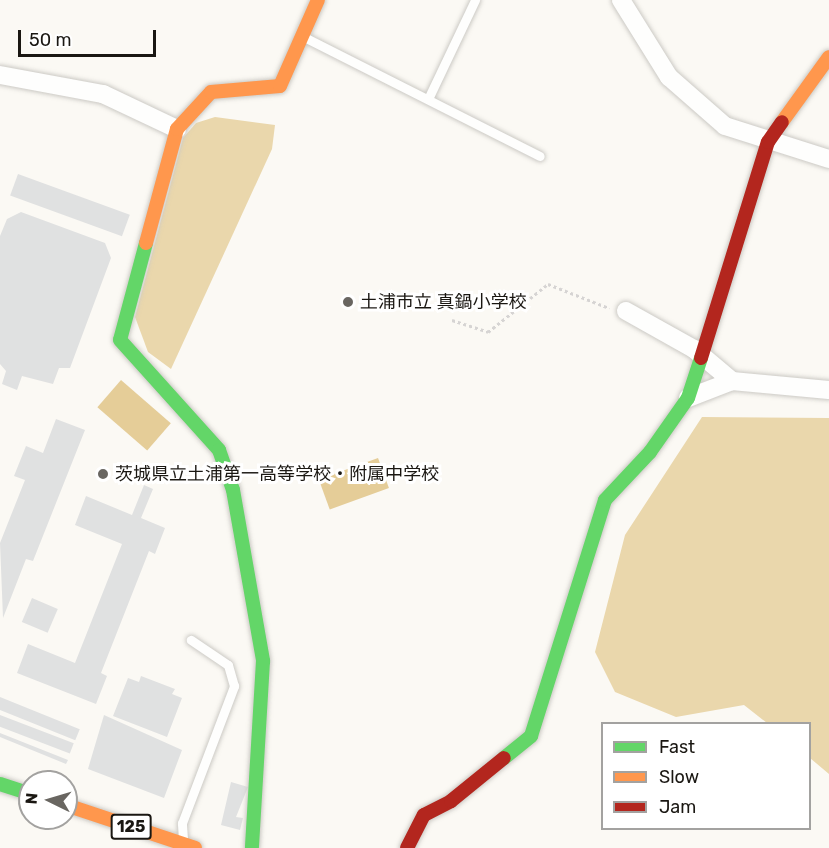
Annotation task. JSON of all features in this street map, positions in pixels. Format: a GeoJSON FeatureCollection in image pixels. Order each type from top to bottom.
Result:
{"type":"FeatureCollection","features":[{"type":"Feature","properties":{"kind":"main road"},"geometry":{"type":"LineString","coordinates":[[252,848],[263,661],[233,490],[219,450],[120,340],[177,129],[211,92],[280,86],[304,37],[318,0]]}},
{"type":"Feature","properties":{"kind":"main road"},"geometry":{"type":"LineString","coordinates":[[406,848],[423,815],[451,801],[531,736],[605,500],[626,471],[650,452],[688,398],[768,142],[829,57]]}},
{"type":"Feature","properties":{"kind":"main road"},"geometry":{"type":"LineString","coordinates":[[0,784],[18,790]]}},
{"type":"Feature","properties":{"kind":"main road","name":"125"},"geometry":{"type":"LineString","coordinates":[[78,810],[187,847]]}},
{"type":"Feature","properties":{"kind":"street"},"geometry":{"type":"LineString","coordinates":[[621,0],[669,77],[725,126],[768,142],[829,159]]}},
{"type":"Feature","properties":{"kind":"street"},"geometry":{"type":"LineString","coordinates":[[0,75],[103,94],[177,129]]}},
{"type":"Feature","properties":{"kind":"street"},"geometry":{"type":"LineString","coordinates":[[626,311],[701,355],[732,381]]}},
{"type":"Feature","properties":{"kind":"street"},"geometry":{"type":"LineString","coordinates":[[688,398],[732,381],[829,390]]}},
{"type":"Feature","properties":{"kind":"lane"},"geometry":{"type":"LineString","coordinates":[[428,99],[475,0]]}},
{"type":"Feature","properties":{"kind":"lane"},"geometry":{"type":"LineString","coordinates":[[304,37],[540,156]]}},
{"type":"Feature","properties":{"kind":"lane"},"geometry":{"type":"LineString","coordinates":[[187,847],[182,823],[234,686],[228,665],[191,640]]}},
{"type":"Feature","properties":{"kind":"path"},"geometry":{"type":"LineString","coordinates":[[452,320],[488,332],[548,284],[591,306],[626,311]]}},
{"type":"Feature","properties":{"kind":"shaded area"},"geometry":{"type":"Polygon","coordinates":[[[215,117],[275,125],[272,149],[171,369],[148,352],[135,317],[183,138],[196,123],[215,117]]]}},
{"type":"Feature","properties":{"kind":"shaded area"},"geometry":{"type":"Polygon","coordinates":[[[121,380],[171,423],[147,450],[97,407],[121,380]]]}},
{"type":"Feature","properties":{"kind":"shaded area"},"geometry":{"type":"Polygon","coordinates":[[[702,417],[829,418],[829,774],[811,759],[811,722],[766,722],[744,705],[676,717],[615,692],[595,652],[625,535],[702,417]]]}},
{"type":"Feature","properties":{"kind":"shaded area"},"geometry":{"type":"Polygon","coordinates":[[[378,458],[389,488],[330,510],[319,480],[378,458]]]}},
{"type":"Feature","properties":{"kind":"building"},"geometry":{"type":"Polygon","coordinates":[[[18,174],[130,215],[122,236],[10,196],[18,174]]]}},
{"type":"Feature","properties":{"kind":"building"},"geometry":{"type":"Polygon","coordinates":[[[21,212],[105,243],[111,258],[70,368],[59,368],[53,384],[22,376],[17,390],[2,384],[6,371],[0,364],[0,236],[7,219],[21,212]]]}},
{"type":"Feature","properties":{"kind":"building"},"geometry":{"type":"Polygon","coordinates":[[[56,419],[85,430],[33,561],[26,559],[3,618],[0,543],[25,480],[14,476],[26,446],[43,453],[56,419]]]}},
{"type":"Feature","properties":{"kind":"building"},"geometry":{"type":"Polygon","coordinates":[[[144,485],[153,489],[141,518],[165,528],[155,554],[149,551],[101,673],[107,676],[96,704],[17,673],[28,644],[75,663],[122,544],[75,525],[86,496],[132,515],[144,485]]]}},
{"type":"Feature","properties":{"kind":"building"},"geometry":{"type":"Polygon","coordinates":[[[32,598],[58,609],[48,633],[22,622],[32,598]]]}},
{"type":"Feature","properties":{"kind":"building"},"geometry":{"type":"Polygon","coordinates":[[[141,676],[175,689],[172,694],[182,698],[167,737],[113,716],[128,678],[139,682],[141,676]]]}},
{"type":"Feature","properties":{"kind":"building"},"geometry":{"type":"Polygon","coordinates":[[[0,697],[80,729],[75,740],[0,710],[0,697]]]}},
{"type":"Feature","properties":{"kind":"building"},"geometry":{"type":"Polygon","coordinates":[[[0,715],[74,743],[70,754],[0,727],[0,715]]]}},
{"type":"Feature","properties":{"kind":"building"},"geometry":{"type":"Polygon","coordinates":[[[104,715],[182,750],[164,798],[88,769],[104,715]]]}},
{"type":"Feature","properties":{"kind":"building"},"geometry":{"type":"Polygon","coordinates":[[[0,733],[68,760],[66,764],[0,737],[0,733]]]}},
{"type":"Feature","properties":{"kind":"building"},"geometry":{"type":"Polygon","coordinates":[[[231,782],[248,787],[236,817],[243,818],[240,830],[221,825],[231,782]]]}},
{"type":"Feature","properties":{"kind":"traffic: fast"},"geometry":{"type":"LineString","coordinates":[[146,243],[120,340],[219,450],[233,490],[263,661],[252,848]]}},
{"type":"Feature","properties":{"kind":"traffic: fast"},"geometry":{"type":"LineString","coordinates":[[504,758],[531,736],[605,500],[650,452],[688,398],[701,358]]}},
{"type":"Feature","properties":{"kind":"traffic: fast"},"geometry":{"type":"LineString","coordinates":[[0,784],[18,790]]}},
{"type":"Feature","properties":{"kind":"traffic: slow"},"geometry":{"type":"LineString","coordinates":[[146,243],[177,129],[211,92],[280,86],[318,0]]}},
{"type":"Feature","properties":{"kind":"traffic: slow"},"geometry":{"type":"LineString","coordinates":[[782,122],[829,57]]}},
{"type":"Feature","properties":{"kind":"traffic: slow"},"geometry":{"type":"LineString","coordinates":[[78,809],[195,848]]}},
{"type":"Feature","properties":{"kind":"traffic: jam"},"geometry":{"type":"LineString","coordinates":[[701,358],[768,142],[782,122]]}},
{"type":"Feature","properties":{"kind":"traffic: jam"},"geometry":{"type":"LineString","coordinates":[[407,848],[424,815],[451,801],[504,758]]}},
{"type":"Feature","properties":{"kind":"place","name":"土浦市立 真鍋小学校"},"geometry":{"type":"Point","coordinates":[348,302]}},
{"type":"Feature","properties":{"kind":"place","name":"茨城県立土浦第一高等学校・附属中学校"},"geometry":{"type":"Point","coordinates":[103,474]}}]}
